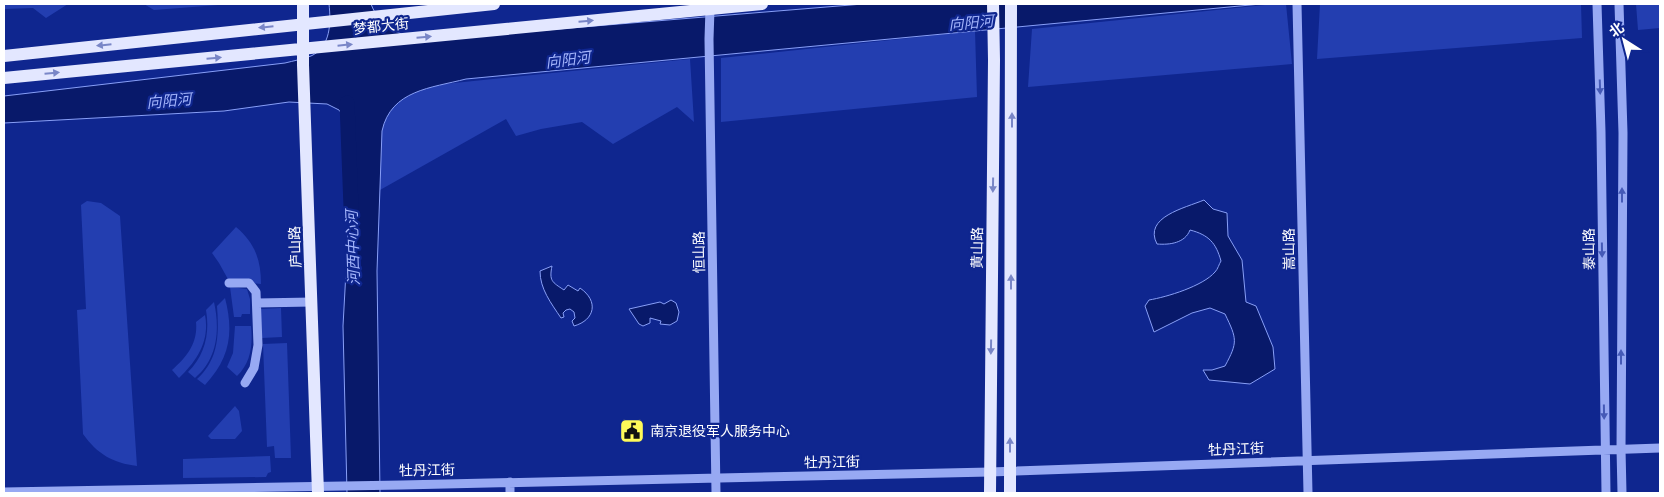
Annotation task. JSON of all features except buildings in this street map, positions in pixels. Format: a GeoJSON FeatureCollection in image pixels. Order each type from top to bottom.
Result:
{"type":"FeatureCollection","features":[{"type":"Feature","properties":{"kind":"main road","name":"庐山路"},"geometry":{"type":"LineString","coordinates":[[303,4],[309,23],[309,48],[303,65],[318,490]]}},
{"type":"Feature","properties":{"kind":"main road","name":"梦都大街"},"geometry":{"type":"LineString","coordinates":[[4,56],[494,4]]}},
{"type":"Feature","properties":{"kind":"main road","name":"梦都大街"},"geometry":{"type":"LineString","coordinates":[[4,78],[762,4]]}},
{"type":"Feature","properties":{"kind":"main road"},"geometry":{"type":"LineString","coordinates":[[1010,493],[1011,5]]}},
{"type":"Feature","properties":{"kind":"main road","name":"黄山路"},"geometry":{"type":"LineString","coordinates":[[990,493],[993,7]]}},
{"type":"Feature","properties":{"kind":"street","name":"嵩山路"},"geometry":{"type":"LineString","coordinates":[[1298,4],[1308,493]]}},
{"type":"Feature","properties":{"kind":"street","name":"泰山路"},"geometry":{"type":"LineString","coordinates":[[1597,4],[1601,132],[1606,493]]}},
{"type":"Feature","properties":{"kind":"street"},"geometry":{"type":"LineString","coordinates":[[1619,4],[1623,132],[1620,450],[1622,493]]}},
{"type":"Feature","properties":{"kind":"street","name":"恒山路"},"geometry":{"type":"LineString","coordinates":[[710,9],[716,493]]}},
{"type":"Feature","properties":{"kind":"street"},"geometry":{"type":"LineString","coordinates":[[229,283],[249,283],[256,292],[258,345],[254,368],[246,383]]}},
{"type":"Feature","properties":{"kind":"street"},"geometry":{"type":"LineString","coordinates":[[257,303],[312,302]]}},
{"type":"Feature","properties":{"kind":"street","name":"牡丹江街"},"geometry":{"type":"LineString","coordinates":[[4,492],[318,490],[346,485],[990,472],[1660,448]]}},
{"type":"Feature","properties":{"kind":"street"},"geometry":{"type":"LineString","coordinates":[[510,482],[510,493]]}},
{"type":"Feature","properties":{"kind":"shaded area"},"geometry":{"type":"Polygon","coordinates":[[[4,4],[68,4],[46,18],[33,8],[4,9],[4,4]]]}},
{"type":"Feature","properties":{"kind":"shaded area"},"geometry":{"type":"Polygon","coordinates":[[[144,4],[231,4],[154,10],[144,4]]]}},
{"type":"Feature","properties":{"kind":"shaded area"},"geometry":{"type":"Polygon","coordinates":[[[1286,4],[1292,64],[1028,87],[1032,29],[1286,4]]]}},
{"type":"Feature","properties":{"kind":"shaded area"},"geometry":{"type":"Polygon","coordinates":[[[1320,4],[1581,4],[1582,38],[1317,59],[1320,4]]]}},
{"type":"Feature","properties":{"kind":"shaded area"},"geometry":{"type":"Polygon","coordinates":[[[1636,4],[1660,4],[1660,28],[1638,30],[1636,4]]]}},
{"type":"Feature","properties":{"kind":"shaded area"},"geometry":{"type":"Polygon","coordinates":[[[975,31],[977,97],[721,122],[721,58],[975,31]]]}},
{"type":"Feature","properties":{"kind":"shaded area"},"geometry":{"type":"Polygon","coordinates":[[[690,59],[694,122],[677,107],[613,144],[582,122],[541,129],[516,136],[506,119],[380,190],[369,110],[386,90],[690,59]]]}},
{"type":"Feature","properties":{"kind":"shaded area"},"geometry":{"type":"Polygon","coordinates":[[[87,201],[101,203],[120,216],[137,466],[120,463],[106,456],[94,447],[83,434],[77,310],[86,309],[81,205],[87,201]]]}},
{"type":"Feature","properties":{"kind":"shaded area"},"geometry":{"type":"Polygon","coordinates":[[[236,227],[248,239],[256,253],[260,267],[261,284],[229,281],[212,253],[236,227]]]}},
{"type":"Feature","properties":{"kind":"shaded area"},"geometry":{"type":"Polygon","coordinates":[[[230,287],[247,289],[250,299],[250,314],[234,317],[230,287]]]}},
{"type":"Feature","properties":{"kind":"shaded area"},"geometry":{"type":"Polygon","coordinates":[[[225,298],[229,323],[228,344],[220,365],[205,385],[197,379],[210,363],[214,354],[218,326],[217,306],[225,298]]]}},
{"type":"Feature","properties":{"kind":"shaded area"},"geometry":{"type":"Polygon","coordinates":[[[214,302],[217,333],[213,353],[209,362],[195,378],[188,372],[199,358],[205,343],[207,335],[206,310],[214,302]]]}},
{"type":"Feature","properties":{"kind":"shaded area"},"geometry":{"type":"Polygon","coordinates":[[[281,308],[282,337],[262,338],[260,309],[281,308]]]}},
{"type":"Feature","properties":{"kind":"shaded area"},"geometry":{"type":"Polygon","coordinates":[[[205,315],[206,333],[201,350],[179,378],[172,370],[190,349],[195,337],[196,322],[205,315]]]}},
{"type":"Feature","properties":{"kind":"shaded area"},"geometry":{"type":"Polygon","coordinates":[[[235,326],[251,326],[252,333],[248,359],[237,376],[227,367],[233,353],[235,326]]]}},
{"type":"Feature","properties":{"kind":"shaded area"},"geometry":{"type":"Polygon","coordinates":[[[287,343],[291,458],[275,458],[274,446],[267,447],[263,344],[287,343]]]}},
{"type":"Feature","properties":{"kind":"shaded area"},"geometry":{"type":"Polygon","coordinates":[[[235,406],[239,411],[242,431],[235,439],[211,439],[208,436],[235,406]]]}},
{"type":"Feature","properties":{"kind":"shaded area"},"geometry":{"type":"Polygon","coordinates":[[[270,456],[271,472],[266,477],[183,478],[183,459],[270,456]]]}},
{"type":"Feature","properties":{"kind":"water","name":"向阳河"},"geometry":{"type":"Polygon","coordinates":[[[329,4],[371,4],[379,18],[392,29],[407,36],[424,40],[863,4],[1261,4],[466,79],[414,93],[394,107],[387,117],[382,131],[377,271],[380,493],[347,493],[343,326],[353,144],[350,125],[339,110],[327,104],[289,102],[224,111],[4,123],[4,96],[285,63],[311,56],[323,47],[326,40],[330,18],[329,4]]]}},
{"type":"Feature","properties":{"kind":"water"},"geometry":{"type":"Polygon","coordinates":[[[1204,200],[1213,209],[1227,213],[1228,236],[1242,260],[1246,302],[1256,306],[1273,347],[1275,369],[1250,384],[1209,380],[1203,370],[1212,370],[1225,366],[1234,346],[1234,335],[1225,314],[1210,308],[1192,313],[1154,332],[1145,306],[1149,300],[1175,294],[1202,282],[1217,269],[1221,261],[1217,249],[1202,234],[1190,230],[1185,238],[1181,240],[1162,244],[1157,244],[1154,235],[1156,227],[1168,215],[1204,200]]]}},
{"type":"Feature","properties":{"kind":"water"},"geometry":{"type":"Polygon","coordinates":[[[552,266],[551,278],[554,283],[564,290],[568,285],[578,291],[580,288],[590,299],[592,310],[590,315],[581,323],[574,326],[572,321],[575,318],[574,312],[570,309],[563,313],[564,317],[561,318],[547,296],[540,278],[540,271],[552,266]]]}},
{"type":"Feature","properties":{"kind":"water"},"geometry":{"type":"Polygon","coordinates":[[[671,300],[676,303],[679,312],[677,321],[670,325],[660,324],[661,321],[650,318],[650,323],[643,326],[639,324],[629,309],[660,302],[664,304],[671,300]]]}},
{"type":"Feature","properties":{"kind":"waterway","name":"河西中心河"},"geometry":{"type":"LineString","coordinates":[[347,103],[351,207]]}},
{"type":"Feature","properties":{"kind":"place","name":"南京退役军人服务中心"},"geometry":{"type":"Point","coordinates":[632,431]}}]}
